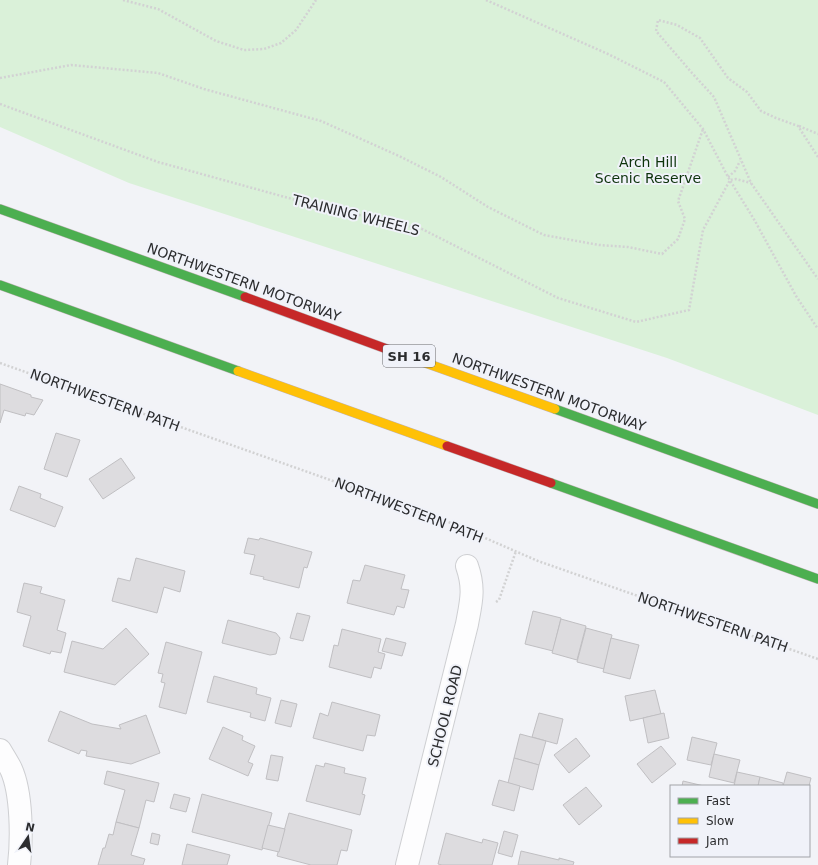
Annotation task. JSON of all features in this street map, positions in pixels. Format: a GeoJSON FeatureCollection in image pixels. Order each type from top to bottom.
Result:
{"type":"FeatureCollection","features":[{"type":"Feature","properties":{"kind":"highway","name":"NORTHWESTERN MOTORWAY"},"geometry":{"type":"LineString","coordinates":[[0,209],[818,504]]}},
{"type":"Feature","properties":{"kind":"highway"},"geometry":{"type":"LineString","coordinates":[[0,285],[818,579]]}},
{"type":"Feature","properties":{"kind":"street","name":"SCHOOL ROAD"},"geometry":{"type":"LineString","coordinates":[[407,865],[468,624],[472,596],[472,580],[467,566]]}},
{"type":"Feature","properties":{"kind":"street"},"geometry":{"type":"LineString","coordinates":[[0,750],[12,770],[17,789],[21,828],[19,865]]}},
{"type":"Feature","properties":{"kind":"path"},"geometry":{"type":"LineString","coordinates":[[123,0],[158,9],[216,41],[244,50],[264,49],[281,43],[296,30],[316,0]]}},
{"type":"Feature","properties":{"kind":"path"},"geometry":{"type":"LineString","coordinates":[[486,0],[608,54],[664,82],[703,129],[729,179],[755,221],[796,296],[818,329]]}},
{"type":"Feature","properties":{"kind":"path"},"geometry":{"type":"LineString","coordinates":[[818,134],[761,111],[747,92],[728,78],[700,38],[677,25],[658,20],[656,32],[714,97],[740,161],[751,183],[818,279]]}},
{"type":"Feature","properties":{"kind":"path"},"geometry":{"type":"LineString","coordinates":[[0,78],[71,65],[158,73],[204,88],[321,121],[399,156],[441,177],[488,207],[544,235],[599,245],[628,247],[662,254],[678,239],[685,219],[678,202],[703,129]]}},
{"type":"Feature","properties":{"kind":"path","name":"TRAINING WHEELS"},"geometry":{"type":"LineString","coordinates":[[0,104],[158,162],[314,206],[422,229],[558,298],[636,322],[689,310],[702,230],[729,179]]}},
{"type":"Feature","properties":{"kind":"path"},"geometry":{"type":"LineString","coordinates":[[798,126],[818,157]]}},
{"type":"Feature","properties":{"kind":"path"},"geometry":{"type":"LineString","coordinates":[[729,179],[740,161]]}},
{"type":"Feature","properties":{"kind":"path"},"geometry":{"type":"LineString","coordinates":[[729,179],[736,179],[751,183]]}},
{"type":"Feature","properties":{"kind":"path","name":"NORTHWESTERN PATH"},"geometry":{"type":"LineString","coordinates":[[0,363],[446,521],[538,561],[818,659]]}},
{"type":"Feature","properties":{"kind":"green space","name":"Arch Hill Scenic Reserve"},"geometry":{"type":"Polygon","coordinates":[[[0,0],[818,0],[818,415],[667,358],[129,183],[0,127],[0,0]]]}},
{"type":"Feature","properties":{"kind":"building"},"geometry":{"type":"Polygon","coordinates":[[[0,384],[31,395],[31,397],[43,400],[34,415],[26,413],[25,416],[4,410],[0,423],[0,384]]]}},
{"type":"Feature","properties":{"kind":"building"},"geometry":{"type":"Polygon","coordinates":[[[56,433],[80,440],[67,477],[44,469],[56,433]]]}},
{"type":"Feature","properties":{"kind":"building"},"geometry":{"type":"Polygon","coordinates":[[[121,458],[135,478],[103,499],[89,479],[121,458]]]}},
{"type":"Feature","properties":{"kind":"building"},"geometry":{"type":"Polygon","coordinates":[[[19,486],[41,494],[40,498],[63,507],[55,527],[10,510],[19,486]]]}},
{"type":"Feature","properties":{"kind":"building"},"geometry":{"type":"Polygon","coordinates":[[[248,538],[259,540],[260,538],[312,552],[307,568],[304,567],[299,588],[263,579],[264,577],[250,574],[255,555],[244,553],[248,538]]]}},
{"type":"Feature","properties":{"kind":"building"},"geometry":{"type":"Polygon","coordinates":[[[136,558],[185,571],[180,592],[164,587],[157,613],[112,601],[118,578],[130,581],[136,558]]]}},
{"type":"Feature","properties":{"kind":"building"},"geometry":{"type":"Polygon","coordinates":[[[365,565],[405,575],[401,589],[409,590],[404,608],[397,606],[394,615],[347,603],[353,580],[360,581],[365,565]]]}},
{"type":"Feature","properties":{"kind":"building"},"geometry":{"type":"Polygon","coordinates":[[[24,583],[42,587],[40,593],[65,600],[57,630],[66,633],[61,653],[51,651],[50,654],[23,646],[31,616],[17,612],[24,583]]]}},
{"type":"Feature","properties":{"kind":"building"},"geometry":{"type":"Polygon","coordinates":[[[533,611],[561,618],[553,651],[525,644],[533,611]]]}},
{"type":"Feature","properties":{"kind":"building"},"geometry":{"type":"Polygon","coordinates":[[[297,613],[310,616],[303,641],[290,638],[297,613]]]}},
{"type":"Feature","properties":{"kind":"building"},"geometry":{"type":"Polygon","coordinates":[[[561,619],[586,626],[577,660],[552,653],[561,619]]]}},
{"type":"Feature","properties":{"kind":"building"},"geometry":{"type":"Polygon","coordinates":[[[228,620],[276,633],[280,638],[276,654],[270,655],[222,643],[228,620]]]}},
{"type":"Feature","properties":{"kind":"building"},"geometry":{"type":"Polygon","coordinates":[[[126,628],[149,654],[115,685],[64,672],[72,641],[103,649],[126,628]]]}},
{"type":"Feature","properties":{"kind":"building"},"geometry":{"type":"Polygon","coordinates":[[[586,628],[612,635],[604,669],[577,662],[586,628]]]}},
{"type":"Feature","properties":{"kind":"building"},"geometry":{"type":"Polygon","coordinates":[[[342,629],[381,639],[378,652],[385,654],[381,669],[374,667],[371,678],[329,667],[334,645],[338,646],[342,629]]]}},
{"type":"Feature","properties":{"kind":"building"},"geometry":{"type":"Polygon","coordinates":[[[386,638],[406,643],[402,656],[382,651],[386,638]]]}},
{"type":"Feature","properties":{"kind":"building"},"geometry":{"type":"Polygon","coordinates":[[[611,638],[639,645],[630,679],[603,672],[611,638]]]}},
{"type":"Feature","properties":{"kind":"building"},"geometry":{"type":"Polygon","coordinates":[[[166,642],[202,652],[186,714],[159,707],[165,683],[161,682],[163,674],[158,673],[166,642]]]}},
{"type":"Feature","properties":{"kind":"building"},"geometry":{"type":"Polygon","coordinates":[[[214,676],[257,688],[256,694],[271,698],[265,721],[250,717],[251,713],[207,702],[214,676]]]}},
{"type":"Feature","properties":{"kind":"building"},"geometry":{"type":"Polygon","coordinates":[[[655,690],[661,714],[630,721],[625,696],[655,690]]]}},
{"type":"Feature","properties":{"kind":"building"},"geometry":{"type":"Polygon","coordinates":[[[281,700],[297,704],[291,727],[275,723],[281,700]]]}},
{"type":"Feature","properties":{"kind":"building"},"geometry":{"type":"Polygon","coordinates":[[[332,702],[380,715],[375,736],[367,735],[363,751],[313,738],[320,713],[328,716],[332,702]]]}},
{"type":"Feature","properties":{"kind":"building"},"geometry":{"type":"Polygon","coordinates":[[[60,711],[92,724],[121,729],[119,725],[146,715],[160,753],[131,764],[86,756],[87,751],[81,750],[79,754],[48,741],[60,711]]]}},
{"type":"Feature","properties":{"kind":"building"},"geometry":{"type":"Polygon","coordinates":[[[539,713],[563,719],[557,744],[532,737],[539,713]]]}},
{"type":"Feature","properties":{"kind":"building"},"geometry":{"type":"Polygon","coordinates":[[[664,713],[669,738],[648,743],[643,718],[664,713]]]}},
{"type":"Feature","properties":{"kind":"building"},"geometry":{"type":"Polygon","coordinates":[[[223,727],[243,736],[242,740],[255,746],[248,762],[253,764],[248,776],[209,759],[223,727]]]}},
{"type":"Feature","properties":{"kind":"building"},"geometry":{"type":"Polygon","coordinates":[[[520,734],[546,741],[539,765],[514,758],[520,734]]]}},
{"type":"Feature","properties":{"kind":"building"},"geometry":{"type":"Polygon","coordinates":[[[692,737],[717,743],[711,765],[687,760],[692,737]]]}},
{"type":"Feature","properties":{"kind":"building"},"geometry":{"type":"Polygon","coordinates":[[[576,738],[590,756],[569,773],[554,755],[576,738]]]}},
{"type":"Feature","properties":{"kind":"building"},"geometry":{"type":"Polygon","coordinates":[[[661,746],[676,764],[652,783],[637,764],[661,746]]]}},
{"type":"Feature","properties":{"kind":"building"},"geometry":{"type":"Polygon","coordinates":[[[714,754],[740,760],[734,783],[709,777],[714,754]]]}},
{"type":"Feature","properties":{"kind":"building"},"geometry":{"type":"Polygon","coordinates":[[[271,755],[283,757],[278,781],[266,779],[271,755]]]}},
{"type":"Feature","properties":{"kind":"building"},"geometry":{"type":"Polygon","coordinates":[[[514,758],[539,765],[533,790],[508,783],[514,758]]]}},
{"type":"Feature","properties":{"kind":"building"},"geometry":{"type":"Polygon","coordinates":[[[325,763],[345,768],[344,773],[366,778],[362,794],[365,795],[360,815],[306,801],[316,765],[324,767],[325,763]]]}},
{"type":"Feature","properties":{"kind":"building"},"geometry":{"type":"Polygon","coordinates":[[[107,771],[159,783],[154,802],[146,800],[139,828],[116,822],[125,790],[104,784],[107,771]]]}},
{"type":"Feature","properties":{"kind":"building"},"geometry":{"type":"Polygon","coordinates":[[[737,772],[760,777],[758,785],[734,785],[737,772]]]}},
{"type":"Feature","properties":{"kind":"building"},"geometry":{"type":"Polygon","coordinates":[[[787,772],[811,778],[809,785],[783,785],[787,772]]]}},
{"type":"Feature","properties":{"kind":"building"},"geometry":{"type":"Polygon","coordinates":[[[760,777],[783,783],[783,785],[758,785],[760,777]]]}},
{"type":"Feature","properties":{"kind":"building"},"geometry":{"type":"Polygon","coordinates":[[[499,780],[520,786],[514,811],[492,805],[499,780]]]}},
{"type":"Feature","properties":{"kind":"building"},"geometry":{"type":"Polygon","coordinates":[[[683,781],[700,785],[682,785],[683,781]]]}},
{"type":"Feature","properties":{"kind":"building"},"geometry":{"type":"Polygon","coordinates":[[[586,787],[602,806],[579,825],[563,805],[586,787]]]}},
{"type":"Feature","properties":{"kind":"building"},"geometry":{"type":"Polygon","coordinates":[[[174,794],[190,798],[186,812],[170,808],[174,794]]]}},
{"type":"Feature","properties":{"kind":"building"},"geometry":{"type":"Polygon","coordinates":[[[202,794],[272,813],[262,850],[192,832],[202,794]]]}},
{"type":"Feature","properties":{"kind":"building"},"geometry":{"type":"Polygon","coordinates":[[[289,813],[352,830],[347,851],[341,850],[337,865],[311,865],[277,856],[289,813]]]}},
{"type":"Feature","properties":{"kind":"building"},"geometry":{"type":"Polygon","coordinates":[[[116,822],[139,828],[131,855],[145,859],[143,865],[98,865],[109,834],[113,835],[116,822]]]}},
{"type":"Feature","properties":{"kind":"building"},"geometry":{"type":"Polygon","coordinates":[[[268,825],[285,829],[279,852],[262,848],[268,825]]]}},
{"type":"Feature","properties":{"kind":"building"},"geometry":{"type":"Polygon","coordinates":[[[504,831],[518,835],[512,857],[498,853],[504,831]]]}},
{"type":"Feature","properties":{"kind":"building"},"geometry":{"type":"Polygon","coordinates":[[[152,833],[160,835],[158,845],[150,843],[152,833]]]}},
{"type":"Feature","properties":{"kind":"building"},"geometry":{"type":"Polygon","coordinates":[[[446,833],[482,843],[483,839],[498,843],[492,865],[438,864],[446,833]]]}},
{"type":"Feature","properties":{"kind":"building"},"geometry":{"type":"Polygon","coordinates":[[[187,844],[230,855],[227,865],[182,865],[187,844]]]}},
{"type":"Feature","properties":{"kind":"building"},"geometry":{"type":"Polygon","coordinates":[[[521,851],[574,862],[573,865],[518,865],[521,851]]]}},
{"type":"Feature","properties":{"kind":"traffic: fast"},"geometry":{"type":"LineString","coordinates":[[0,209],[245,297]]}},
{"type":"Feature","properties":{"kind":"traffic: fast"},"geometry":{"type":"LineString","coordinates":[[0,285],[238,371]]}},
{"type":"Feature","properties":{"kind":"traffic: fast"},"geometry":{"type":"LineString","coordinates":[[555,409],[818,504]]}},
{"type":"Feature","properties":{"kind":"traffic: fast"},"geometry":{"type":"LineString","coordinates":[[551,483],[818,579]]}},
{"type":"Feature","properties":{"kind":"traffic: slow"},"geometry":{"type":"LineString","coordinates":[[395,352],[555,409]]}},
{"type":"Feature","properties":{"kind":"traffic: slow"},"geometry":{"type":"LineString","coordinates":[[238,371],[447,446]]}},
{"type":"Feature","properties":{"kind":"traffic: jam"},"geometry":{"type":"LineString","coordinates":[[245,297],[395,352]]}},
{"type":"Feature","properties":{"kind":"traffic: jam"},"geometry":{"type":"LineString","coordinates":[[447,446],[551,483]]}}]}
